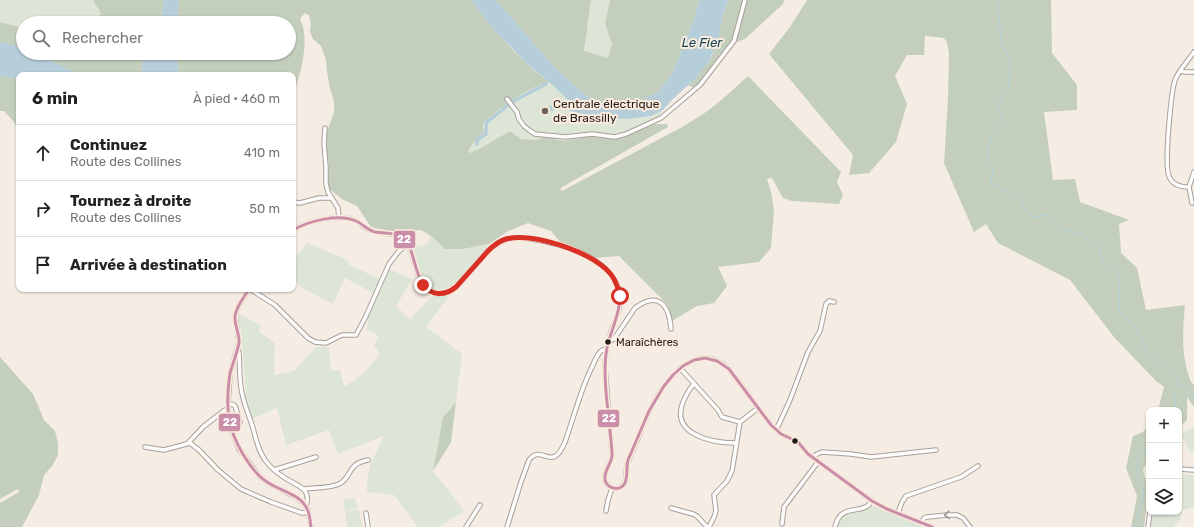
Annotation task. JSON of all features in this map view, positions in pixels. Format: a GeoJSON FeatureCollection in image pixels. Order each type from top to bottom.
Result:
{"type":"FeatureCollection","features":[{"type":"Feature","properties":{"kind":"street"},"geometry":{"type":"LineString","coordinates":[[510,102],[524,126],[535,134],[558,137],[575,137],[594,134],[618,137],[639,129],[663,117],[695,90],[703,81],[734,41],[746,0]]}},
{"type":"Feature","properties":{"kind":"street"},"geometry":{"type":"LineString","coordinates":[[1189,187],[1181,187],[1176,185],[1170,179],[1167,172],[1168,140],[1173,90],[1180,71],[1193,55]]}},
{"type":"Feature","properties":{"kind":"street"},"geometry":{"type":"LineString","coordinates":[[1180,71],[1194,72]]}},
{"type":"Feature","properties":{"kind":"street"},"geometry":{"type":"LineString","coordinates":[[325,128],[324,143],[326,184],[327,189],[338,208],[339,218]]}},
{"type":"Feature","properties":{"kind":"street"},"geometry":{"type":"LineString","coordinates":[[1192,203],[1189,187],[1194,172]]}},
{"type":"Feature","properties":{"kind":"street"},"geometry":{"type":"LineString","coordinates":[[296,202],[300,203],[319,198],[332,198]]}},
{"type":"Feature","properties":{"kind":"street"},"geometry":{"type":"LineString","coordinates":[[296,228],[319,220],[339,218],[354,220],[370,230],[401,236],[407,245],[423,285],[430,291],[439,294],[446,293],[454,289],[491,248],[505,240],[517,238],[558,244],[582,254],[606,270],[618,286],[620,296],[619,308],[608,342],[605,369],[612,456],[612,460],[605,475],[606,483],[612,488],[619,487],[624,484],[628,464],[651,407],[668,381],[686,363],[697,358],[708,358],[720,362],[729,369],[758,408],[776,429],[783,435],[798,442],[806,452],[818,462],[872,501],[932,527]]}},
{"type":"Feature","properties":{"kind":"street"},"geometry":{"type":"LineString","coordinates":[[254,292],[274,305],[308,338],[315,342],[326,343],[342,335],[355,335],[358,333],[362,325],[389,264],[399,251],[407,245]]}},
{"type":"Feature","properties":{"kind":"street"},"geometry":{"type":"LineString","coordinates":[[248,292],[236,313],[239,340],[238,349],[230,374],[228,405],[230,425],[236,444],[257,474],[268,482],[296,497],[306,506]]}},
{"type":"Feature","properties":{"kind":"street"},"geometry":{"type":"LineString","coordinates":[[608,342],[614,339],[638,305],[652,300],[659,301],[665,306],[669,315],[671,329]]}},
{"type":"Feature","properties":{"kind":"street"},"geometry":{"type":"LineString","coordinates":[[776,429],[780,424],[790,400],[808,352],[820,331],[827,303],[829,301],[834,302]]}},
{"type":"Feature","properties":{"kind":"street"},"geometry":{"type":"LineString","coordinates":[[238,349],[241,393],[253,426],[258,449],[266,462],[274,470],[304,489],[307,497],[306,506],[311,527]]}},
{"type":"Feature","properties":{"kind":"street"},"geometry":{"type":"LineString","coordinates":[[507,527],[522,477],[530,460],[532,457],[540,454],[552,458],[559,454],[565,442],[581,392],[590,371],[600,352],[607,349]]}},
{"type":"Feature","properties":{"kind":"street"},"geometry":{"type":"LineString","coordinates":[[680,368],[718,410],[722,417],[740,422]]}},
{"type":"Feature","properties":{"kind":"street"},"geometry":{"type":"LineString","coordinates":[[694,384],[689,389],[682,406],[681,420],[684,425],[693,434],[699,437],[721,443],[736,443]]}},
{"type":"Feature","properties":{"kind":"street"},"geometry":{"type":"LineString","coordinates":[[228,405],[232,404],[235,406],[240,422]]}},
{"type":"Feature","properties":{"kind":"street"},"geometry":{"type":"LineString","coordinates":[[671,508],[697,516],[708,527],[715,514],[716,508],[714,495],[727,481],[731,474],[740,422],[758,408]]}},
{"type":"Feature","properties":{"kind":"street"},"geometry":{"type":"LineString","coordinates":[[145,447],[164,450],[188,443],[203,427],[225,410],[228,410]]}},
{"type":"Feature","properties":{"kind":"street"},"geometry":{"type":"LineString","coordinates":[[188,443],[195,447],[218,470],[241,488],[302,513],[308,512]]}},
{"type":"Feature","properties":{"kind":"street"},"geometry":{"type":"LineString","coordinates":[[813,458],[818,453],[822,452],[871,457],[936,450]]}},
{"type":"Feature","properties":{"kind":"street"},"geometry":{"type":"LineString","coordinates":[[274,470],[316,457]]}},
{"type":"Feature","properties":{"kind":"street"},"geometry":{"type":"LineString","coordinates":[[304,489],[334,486],[339,484],[346,478],[354,465],[368,460]]}},
{"type":"Feature","properties":{"kind":"street"},"geometry":{"type":"LineString","coordinates":[[782,524],[784,507],[818,462]]}},
{"type":"Feature","properties":{"kind":"street"},"geometry":{"type":"LineString","coordinates":[[898,513],[906,496],[961,477],[978,466]]}},
{"type":"Feature","properties":{"kind":"street"},"geometry":{"type":"LineString","coordinates":[[1182,469],[1194,470]]}},
{"type":"Feature","properties":{"kind":"street"},"geometry":{"type":"LineString","coordinates":[[606,511],[612,488]]}},
{"type":"Feature","properties":{"kind":"street"},"geometry":{"type":"LineString","coordinates":[[835,527],[838,518],[843,513],[866,507],[872,501]]}},
{"type":"Feature","properties":{"kind":"street"},"geometry":{"type":"LineString","coordinates":[[466,527],[480,505]]}},
{"type":"Feature","properties":{"kind":"street"},"geometry":{"type":"LineString","coordinates":[[366,513],[368,527]]}},
{"type":"Feature","properties":{"kind":"street"},"geometry":{"type":"LineString","coordinates":[[922,523],[924,518],[927,517],[953,515],[962,518],[970,527]]}},
{"type":"Feature","properties":{"kind":"street"},"geometry":{"type":"LineString","coordinates":[[1148,527],[1150,515]]}},
{"type":"Feature","properties":{"kind":"green space"},"geometry":{"type":"Polygon","coordinates":[[[0,0],[93,0],[101,14],[98,16],[16,16],[16,26],[0,22],[0,0]]]}},
{"type":"Feature","properties":{"kind":"green space"},"geometry":{"type":"Polygon","coordinates":[[[93,0],[164,0],[161,16],[98,16],[101,14],[93,0]]]}},
{"type":"Feature","properties":{"kind":"green space"},"geometry":{"type":"Polygon","coordinates":[[[179,0],[471,0],[512,49],[530,67],[549,82],[515,98],[485,121],[483,125],[484,133],[476,139],[468,151],[470,153],[510,131],[521,139],[534,140],[549,135],[553,136],[557,140],[563,141],[594,136],[610,138],[630,134],[655,124],[667,124],[668,127],[564,186],[560,189],[562,191],[684,126],[709,110],[748,76],[841,172],[837,182],[843,195],[839,204],[792,201],[783,198],[772,178],[767,179],[772,196],[774,211],[771,248],[759,262],[718,267],[727,286],[714,303],[697,306],[672,321],[668,305],[619,256],[592,258],[561,243],[551,231],[528,223],[508,231],[489,244],[463,249],[445,249],[431,236],[421,230],[395,232],[371,227],[357,206],[342,199],[329,189],[328,186],[329,164],[326,147],[327,132],[334,112],[334,101],[330,89],[326,60],[321,46],[313,39],[310,32],[311,24],[309,15],[305,13],[300,19],[305,37],[303,58],[296,87],[296,72],[179,72],[178,60],[296,60],[296,16],[178,16],[179,0]]]}},
{"type":"Feature","properties":{"kind":"green space"},"geometry":{"type":"Polygon","coordinates":[[[495,0],[591,0],[584,51],[608,58],[612,44],[605,24],[610,0],[700,0],[673,72],[659,91],[644,99],[629,104],[613,105],[589,98],[556,69],[495,0]]]}},
{"type":"Feature","properties":{"kind":"green space"},"geometry":{"type":"Polygon","coordinates":[[[591,0],[610,0],[605,24],[612,44],[608,58],[584,52],[591,0]]]}},
{"type":"Feature","properties":{"kind":"green space"},"geometry":{"type":"Polygon","coordinates":[[[728,0],[784,0],[783,4],[745,39],[727,46],[694,88],[688,85],[696,78],[703,67],[708,63],[713,53],[718,41],[722,18],[728,0]]]}},
{"type":"Feature","properties":{"kind":"green space"},"geometry":{"type":"Polygon","coordinates":[[[807,0],[1051,0],[1052,53],[1077,85],[1077,110],[1044,112],[1053,180],[1075,179],[1080,202],[1129,220],[1119,224],[1121,253],[1137,268],[1146,310],[1185,305],[1183,348],[1188,374],[1194,385],[1194,407],[1187,397],[1187,420],[1182,424],[1182,407],[1159,407],[1164,387],[1156,381],[1114,337],[1070,280],[998,243],[986,224],[974,232],[944,163],[949,54],[947,42],[944,38],[925,36],[924,55],[907,55],[895,76],[907,104],[896,142],[869,173],[849,175],[853,155],[769,54],[790,27],[807,0]]]}},
{"type":"Feature","properties":{"kind":"green space"},"geometry":{"type":"Polygon","coordinates":[[[0,22],[16,26],[16,46],[0,42],[0,22]]]}},
{"type":"Feature","properties":{"kind":"green space"},"geometry":{"type":"Polygon","coordinates":[[[49,60],[143,60],[142,72],[74,72],[49,60]]]}},
{"type":"Feature","properties":{"kind":"green space"},"geometry":{"type":"Polygon","coordinates":[[[0,76],[16,79],[16,126],[4,111],[0,111],[0,76]]]}},
{"type":"Feature","properties":{"kind":"green space"},"geometry":{"type":"Polygon","coordinates":[[[549,82],[568,100],[579,105],[576,107],[553,104],[553,110],[563,109],[583,114],[590,118],[627,119],[651,116],[663,110],[655,124],[618,138],[594,136],[563,141],[557,140],[553,136],[549,135],[534,140],[521,139],[510,131],[479,149],[470,153],[468,151],[476,139],[482,134],[484,123],[497,110],[523,93],[549,82]]]}},
{"type":"Feature","properties":{"kind":"green space"},"geometry":{"type":"Polygon","coordinates":[[[431,236],[446,249],[463,249],[489,244],[426,327],[462,354],[456,402],[443,417],[433,471],[464,511],[439,527],[418,527],[394,495],[367,492],[367,480],[371,463],[384,436],[338,454],[329,430],[286,445],[277,408],[252,419],[247,407],[241,330],[238,320],[238,313],[260,325],[259,332],[275,343],[274,375],[294,371],[316,347],[329,347],[331,370],[340,370],[344,387],[363,374],[380,354],[374,345],[379,336],[366,329],[369,321],[367,318],[377,295],[345,278],[333,304],[302,288],[296,281],[296,257],[307,243],[348,260],[348,264],[383,281],[389,269],[412,279],[396,306],[410,319],[437,291],[429,287],[424,282],[411,247],[426,245],[431,236]]]}},
{"type":"Feature","properties":{"kind":"green space"},"geometry":{"type":"Polygon","coordinates":[[[0,357],[33,394],[44,420],[55,431],[58,443],[58,455],[52,466],[44,475],[39,495],[22,527],[0,527],[0,503],[19,492],[18,489],[0,499],[0,357]]]}},
{"type":"Feature","properties":{"kind":"green space"},"geometry":{"type":"Polygon","coordinates":[[[456,402],[451,442],[433,471],[443,417],[456,402]]]}},
{"type":"Feature","properties":{"kind":"green space"},"geometry":{"type":"Polygon","coordinates":[[[1194,427],[1194,449],[1190,452],[1182,437],[1182,434],[1194,427]]]}},
{"type":"Feature","properties":{"kind":"green space"},"geometry":{"type":"Polygon","coordinates":[[[1146,428],[1146,464],[1143,469],[1146,483],[1146,510],[1144,527],[1131,527],[1137,496],[1126,468],[1133,436],[1143,432],[1146,428]]]}},
{"type":"Feature","properties":{"kind":"green space"},"geometry":{"type":"Polygon","coordinates":[[[1182,474],[1194,475],[1194,507],[1182,510],[1182,474]]]}},
{"type":"Feature","properties":{"kind":"green space"},"geometry":{"type":"Polygon","coordinates":[[[355,498],[357,508],[345,511],[343,500],[355,498]]]}},
{"type":"Feature","properties":{"kind":"green space"},"geometry":{"type":"Polygon","coordinates":[[[875,506],[923,527],[837,527],[842,517],[848,513],[866,510],[875,506]]]}},
{"type":"Feature","properties":{"kind":"green space"},"geometry":{"type":"Polygon","coordinates":[[[358,509],[363,527],[348,527],[345,512],[358,509]]]}},
{"type":"Feature","properties":{"kind":"green space"},"geometry":{"type":"Polygon","coordinates":[[[1152,515],[1181,515],[1180,520],[1173,527],[1151,527],[1152,515]]]}},
{"type":"Feature","properties":{"kind":"water"},"geometry":{"type":"Polygon","coordinates":[[[164,0],[179,0],[178,16],[161,16],[164,0]]]}},
{"type":"Feature","properties":{"kind":"water","name":"Le Fier"},"geometry":{"type":"Polygon","coordinates":[[[471,0],[495,0],[556,69],[589,98],[613,105],[629,104],[644,99],[659,91],[673,72],[700,0],[728,0],[722,18],[718,41],[708,63],[696,78],[663,110],[651,116],[627,119],[590,118],[583,114],[563,109],[553,110],[552,112],[549,106],[556,104],[576,107],[579,105],[568,100],[527,64],[494,30],[471,0]]]}},
{"type":"Feature","properties":{"kind":"water"},"geometry":{"type":"Polygon","coordinates":[[[0,42],[16,46],[16,60],[49,60],[74,72],[16,72],[16,79],[0,76],[0,42]]]}},
{"type":"Feature","properties":{"kind":"water"},"geometry":{"type":"Polygon","coordinates":[[[143,60],[178,60],[179,72],[142,72],[143,60]]]}},
{"type":"Feature","properties":{"kind":"waterway"},"geometry":{"type":"LineString","coordinates":[[999,0],[997,2],[1002,45],[1011,61],[1008,87],[997,106],[1003,119],[991,135],[987,161],[993,168],[991,184],[1015,196],[1032,217],[1047,215],[1066,230],[1079,233],[1097,246],[1105,264],[1116,272],[1120,282],[1119,308],[1122,316],[1133,324],[1141,337],[1146,354],[1161,363],[1170,372]]}},
{"type":"Feature","properties":{"kind":"waterway"},"geometry":{"type":"LineString","coordinates":[[477,144],[477,140],[486,134],[487,122],[512,102],[546,84]]}},
{"type":"Feature","properties":{"kind":"waterway"},"geometry":{"type":"LineString","coordinates":[[1172,373],[1181,385],[1194,396]]}},
{"type":"Feature","properties":{"kind":"waterway"},"geometry":{"type":"LineString","coordinates":[[1176,407],[1174,392],[1181,385]]}},
{"type":"Feature","properties":{"kind":"waterway"},"geometry":{"type":"LineString","coordinates":[[1135,527],[1144,491],[1138,476],[1137,460],[1146,449]]}},
{"type":"Feature","properties":{"kind":"transit line","name":"22"},"geometry":{"type":"LineString","coordinates":[[296,229],[315,221],[341,218],[356,221],[375,232],[399,235],[407,242],[420,279],[431,292],[441,293],[449,291],[463,280],[490,249],[497,244],[510,239],[526,238],[543,240],[561,245],[579,252],[607,271],[615,282],[619,299],[619,307],[607,348],[605,368],[612,455],[606,471],[605,481],[613,488],[620,488],[625,483],[628,460],[649,411],[664,386],[683,366],[694,360],[705,358],[717,361],[729,369],[771,425],[781,434],[798,442],[808,454],[872,501],[887,509],[932,527]]}},
{"type":"Feature","properties":{"kind":"transit line","name":"22"},"geometry":{"type":"LineString","coordinates":[[247,292],[235,316],[239,343],[230,373],[228,407],[231,426],[238,445],[254,470],[267,482],[290,493],[300,500],[308,511],[311,527]]}},
{"type":"Feature","properties":{"kind":"place","name":"Centrale électrique de Brassilly"},"geometry":{"type":"Point","coordinates":[545,111]}},
{"type":"Feature","properties":{"kind":"place","name":"Maraîchères"},"geometry":{"type":"Point","coordinates":[608,342]}},
{"type":"Feature","properties":{"kind":"route"},"geometry":{"type":"LineString","coordinates":[[423,285],[430,291],[436,293],[442,294],[449,292],[456,287],[488,251],[498,243],[513,238],[522,238],[558,244],[582,254],[596,262],[609,272],[614,279],[618,286],[620,296]]}}]}
